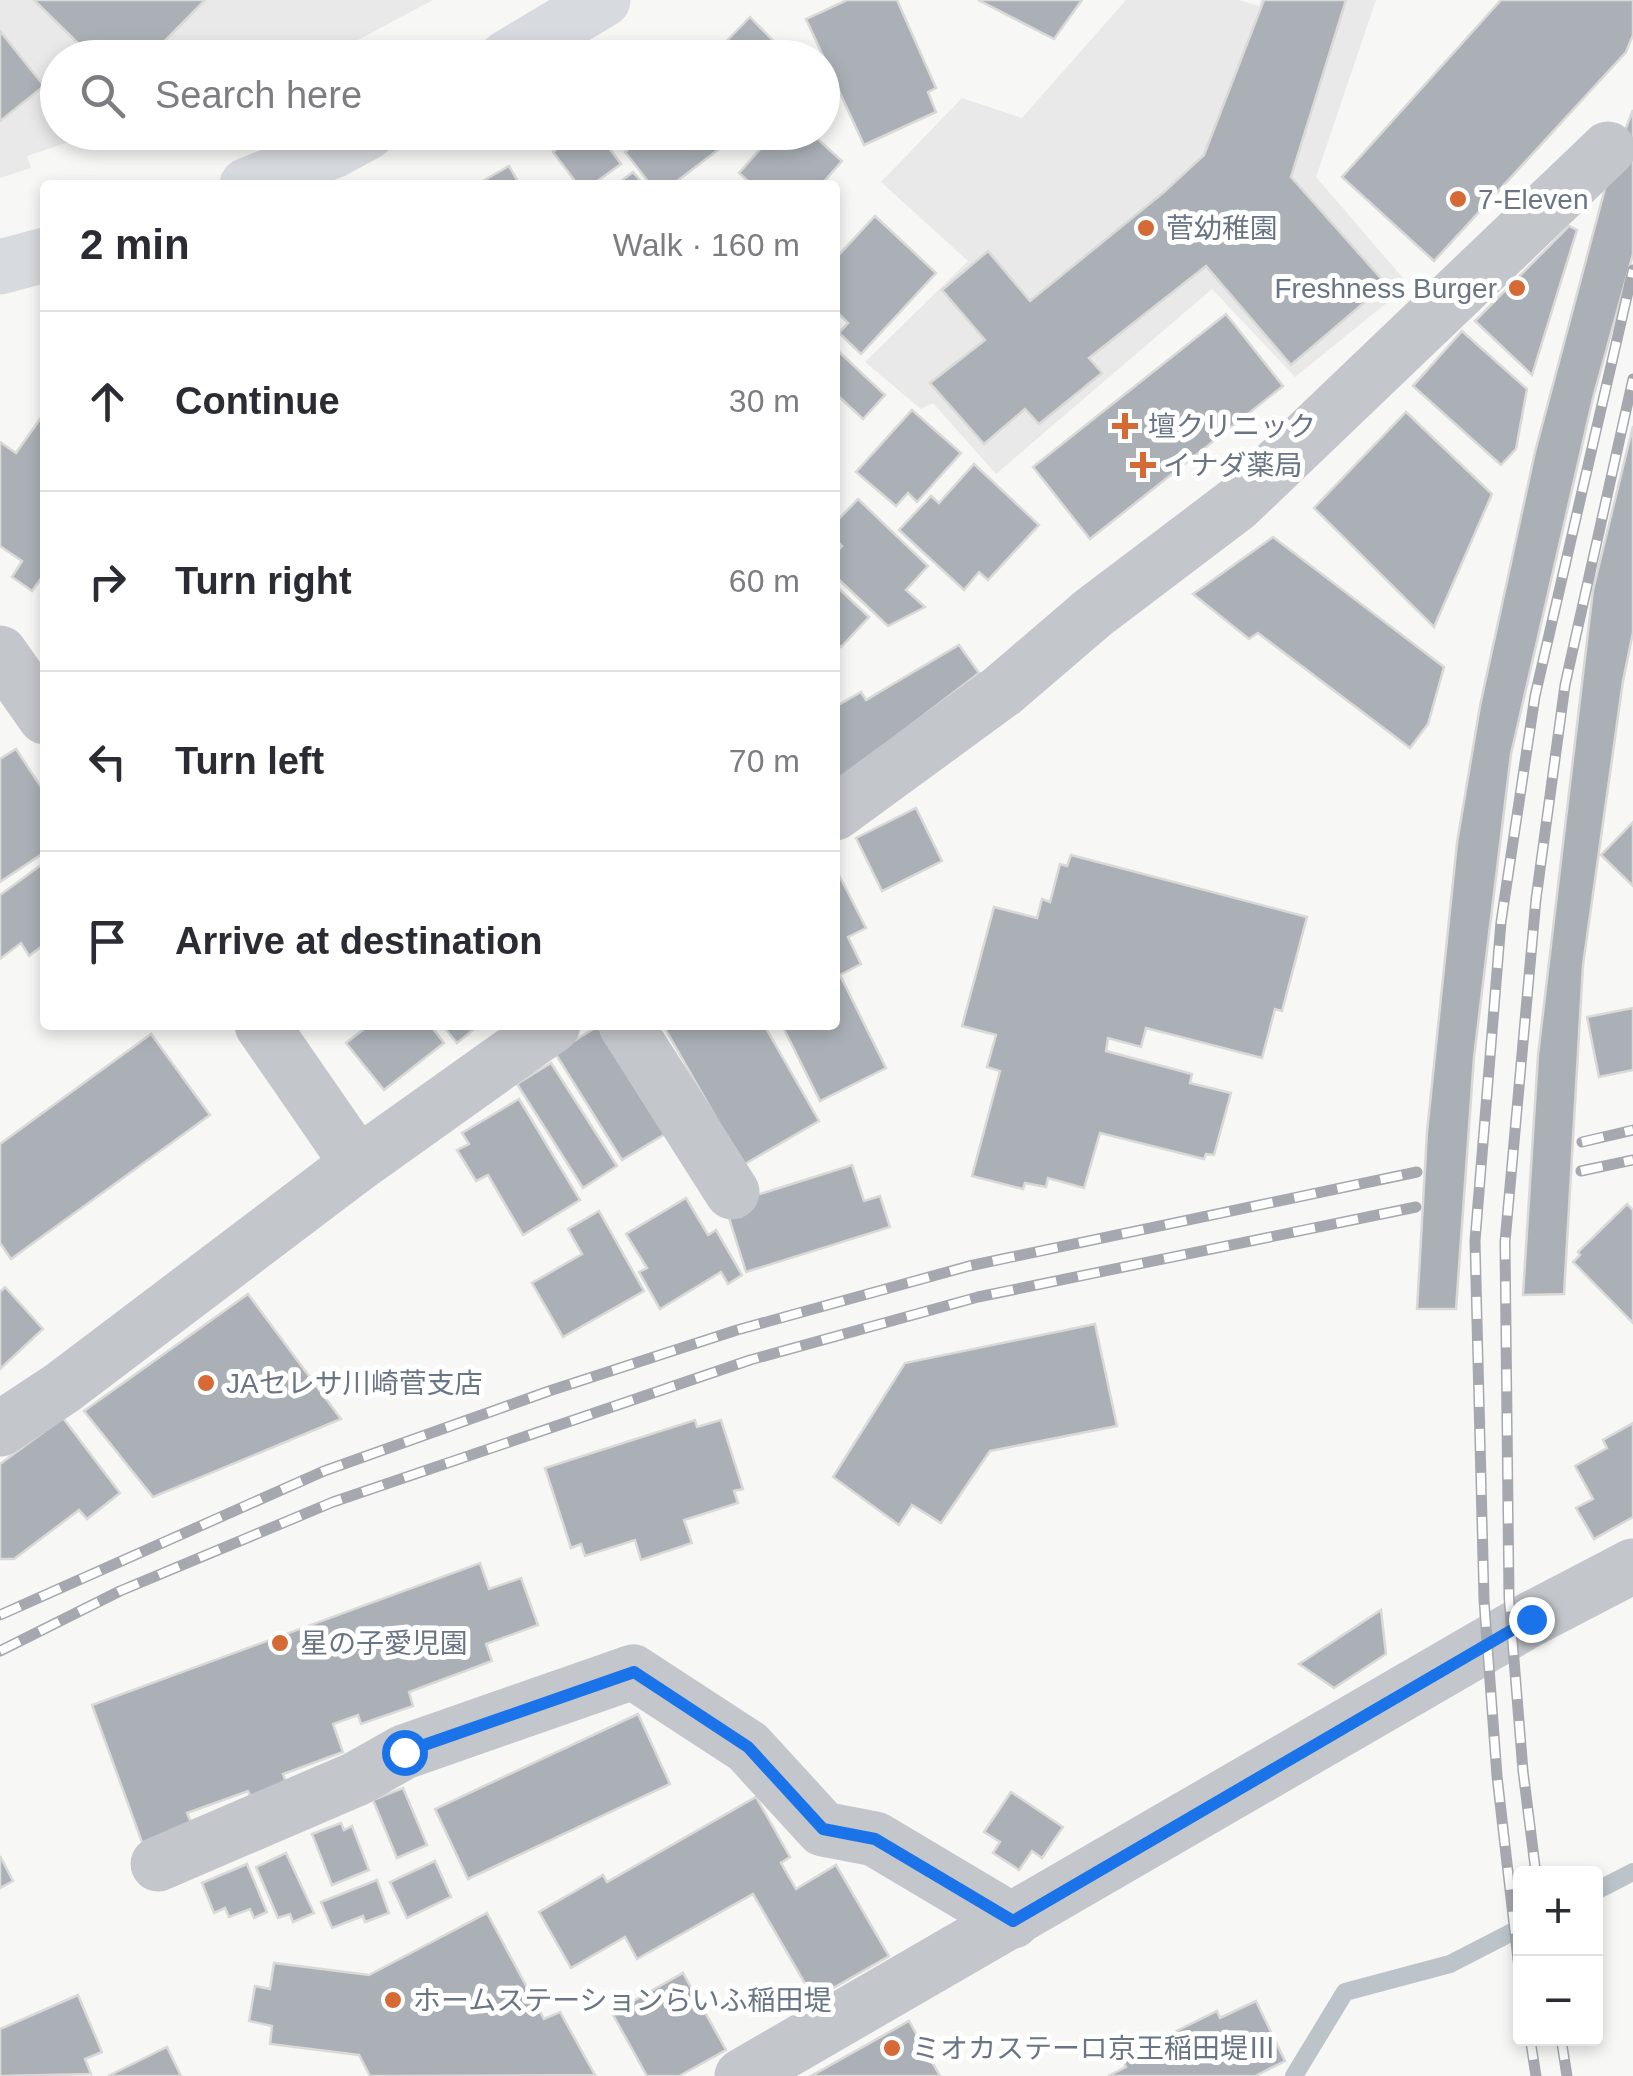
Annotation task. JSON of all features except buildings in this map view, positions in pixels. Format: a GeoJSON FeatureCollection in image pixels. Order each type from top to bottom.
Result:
{"type":"FeatureCollection","features":[{"type":"Feature","properties":{"kind":"main road"},"geometry":{"type":"LineString","coordinates":[[536,40],[604,0]]}},
{"type":"Feature","properties":{"kind":"main road"},"geometry":{"type":"LineString","coordinates":[[258,180],[327,150]]}},
{"type":"Feature","properties":{"kind":"main road"},"geometry":{"type":"LineString","coordinates":[[0,267],[40,256]]}},
{"type":"Feature","properties":{"kind":"street"},"geometry":{"type":"LineString","coordinates":[[840,810],[1002,690],[1093,613],[1237,504],[1608,149]]}},
{"type":"Feature","properties":{"kind":"street"},"geometry":{"type":"LineString","coordinates":[[0,653],[40,710]]}},
{"type":"Feature","properties":{"kind":"street"},"geometry":{"type":"LineString","coordinates":[[265,1030],[358,1164]]}},
{"type":"Feature","properties":{"kind":"street"},"geometry":{"type":"LineString","coordinates":[[0,1429],[62,1388],[358,1164],[547,1030]]}},
{"type":"Feature","properties":{"kind":"street"},"geometry":{"type":"LineString","coordinates":[[629,1030],[732,1192]]}},
{"type":"Feature","properties":{"kind":"street"},"geometry":{"type":"LineString","coordinates":[[742,2076],[1531,1619],[1633,1566]]}},
{"type":"Feature","properties":{"kind":"street"},"geometry":{"type":"LineString","coordinates":[[158,1864],[356,1779],[404,1752],[634,1672],[748,1747],[823,1829],[875,1839],[1013,1921]]}},
{"type":"Feature","properties":{"kind":"shaded area"},"geometry":{"type":"Polygon","coordinates":[[[0,0],[433,0],[358,40],[40,40],[40,150],[45,150],[27,156],[31,168],[0,178],[0,0]]]}},
{"type":"Feature","properties":{"kind":"shaded area"},"geometry":{"type":"Polygon","coordinates":[[[1126,0],[1239,0],[1259,6],[1261,0],[1376,0],[1316,177],[1409,285],[1295,377],[1212,289],[996,474],[933,403],[921,409],[865,362],[968,261],[881,182],[962,98],[1022,118],[1126,0]]]}},
{"type":"Feature","properties":{"kind":"waterway"},"geometry":{"type":"LineString","coordinates":[[1603,1887],[1633,1872]]}},
{"type":"Feature","properties":{"kind":"waterway"},"geometry":{"type":"LineString","coordinates":[[1294,2076],[1345,1992],[1450,1964],[1513,1932]]}},
{"type":"Feature","properties":{"kind":"railway"},"geometry":{"type":"LineString","coordinates":[[1518,1956],[1497,1776],[1484,1600],[1475,1241],[1501,922],[1535,696],[1633,270]]}},
{"type":"Feature","properties":{"kind":"railway"},"geometry":{"type":"LineString","coordinates":[[1535,1866],[1509,1598],[1505,1242],[1536,899],[1565,685],[1633,379]]}},
{"type":"Feature","properties":{"kind":"railway"},"geometry":{"type":"LineString","coordinates":[[1582,1142],[1633,1130]]}},
{"type":"Feature","properties":{"kind":"railway"},"geometry":{"type":"LineString","coordinates":[[1581,1171],[1633,1160]]}},
{"type":"Feature","properties":{"kind":"railway"},"geometry":{"type":"LineString","coordinates":[[0,1615],[324,1471],[549,1391],[737,1330],[969,1266],[1417,1172]]}},
{"type":"Feature","properties":{"kind":"railway"},"geometry":{"type":"LineString","coordinates":[[0,1651],[120,1591],[333,1502],[750,1360],[978,1297],[1416,1207]]}},
{"type":"Feature","properties":{"kind":"railway"},"geometry":{"type":"LineString","coordinates":[[1531,2046],[1536,2076]]}},
{"type":"Feature","properties":{"kind":"railway"},"geometry":{"type":"LineString","coordinates":[[1562,2046],[1567,2076]]}},
{"type":"Feature","properties":{"kind":"place","name":"7-Eleven"},"geometry":{"type":"Point","coordinates":[1458,199]}},
{"type":"Feature","properties":{"kind":"place","name":"菅幼稚園"},"geometry":{"type":"Point","coordinates":[1146,228]}},
{"type":"Feature","properties":{"kind":"place","name":"Freshness Burger"},"geometry":{"type":"Point","coordinates":[1517,288]}},
{"type":"Feature","properties":{"kind":"place","name":"壇クリニック"},"geometry":{"type":"Point","coordinates":[1125,426]}},
{"type":"Feature","properties":{"kind":"place","name":"イナダ薬局"},"geometry":{"type":"Point","coordinates":[1143,465]}},
{"type":"Feature","properties":{"kind":"place","name":"JAセレサ川崎菅支店"},"geometry":{"type":"Point","coordinates":[206,1383]}},
{"type":"Feature","properties":{"kind":"place","name":"星の子愛児園"},"geometry":{"type":"Point","coordinates":[280,1643]}},
{"type":"Feature","properties":{"kind":"place","name":"ホームステーションらいふ稲田堤"},"geometry":{"type":"Point","coordinates":[393,2000]}},
{"type":"Feature","properties":{"kind":"place","name":"ミオカステーロ京王稲田堤Ⅲ"},"geometry":{"type":"Point","coordinates":[892,2048]}},
{"type":"Feature","properties":{"kind":"route"},"geometry":{"type":"LineString","coordinates":[[404,1752],[634,1672],[748,1747],[823,1829],[875,1839],[1013,1921],[1531,1619]]}}]}
